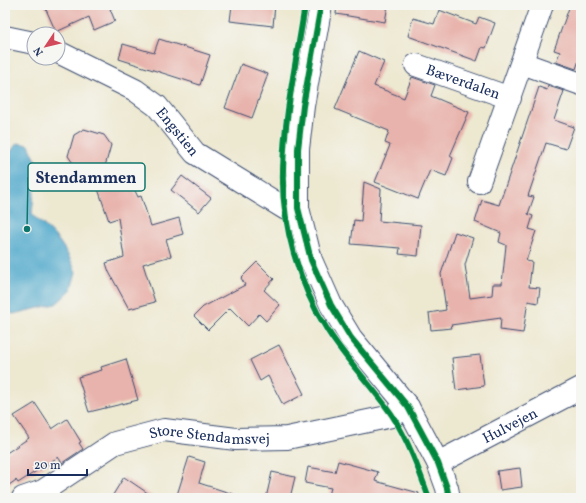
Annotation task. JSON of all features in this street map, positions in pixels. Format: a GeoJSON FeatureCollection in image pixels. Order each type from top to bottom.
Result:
{"type":"FeatureCollection","features":[{"type":"Feature","properties":{"kind":"street"},"geometry":{"type":"LineString","coordinates":[[321,5],[303,106],[298,149],[298,208],[311,260],[331,305],[351,338],[408,407],[438,463],[449,498]]}},
{"type":"Feature","properties":{"kind":"street","name":"Bæverdalen"},"geometry":{"type":"LineString","coordinates":[[479,182],[542,5]]}},
{"type":"Feature","properties":{"kind":"street"},"geometry":{"type":"LineString","coordinates":[[5,38],[26,42]]}},
{"type":"Feature","properties":{"kind":"street","name":"Engstien"},"geometry":{"type":"LineString","coordinates":[[66,56],[135,90],[157,106],[195,153],[286,209],[298,208]]}},
{"type":"Feature","properties":{"kind":"street"},"geometry":{"type":"LineString","coordinates":[[522,63],[581,84]]}},
{"type":"Feature","properties":{"kind":"street","name":"Bæverdalen"},"geometry":{"type":"LineString","coordinates":[[416,65],[510,98]]}},
{"type":"Feature","properties":{"kind":"street","name":"Hulvejen"},"geometry":{"type":"LineString","coordinates":[[438,463],[581,388]]}},
{"type":"Feature","properties":{"kind":"street","name":"Store Stendamsvej"},"geometry":{"type":"LineString","coordinates":[[23,498],[43,491],[115,443],[164,430],[236,439],[287,438],[392,416],[408,407]]}},
{"type":"Feature","properties":{"kind":"water"},"geometry":{"type":"Polygon","coordinates":[[[17,143],[29,145],[37,163],[32,214],[60,242],[76,272],[71,290],[56,304],[13,314],[5,309],[5,160],[17,143]]]}},
{"type":"Feature","properties":{"kind":"building"},"geometry":{"type":"Polygon","coordinates":[[[44,5],[118,5],[110,9],[115,21],[94,30],[89,17],[66,27],[66,26],[53,26],[44,5]]]}},
{"type":"Feature","properties":{"kind":"building"},"geometry":{"type":"Polygon","coordinates":[[[232,5],[275,5],[273,26],[230,21],[232,5]]]}},
{"type":"Feature","properties":{"kind":"building"},"geometry":{"type":"Polygon","coordinates":[[[337,5],[388,5],[385,22],[336,14],[337,5]]]}},
{"type":"Feature","properties":{"kind":"building"},"geometry":{"type":"Polygon","coordinates":[[[570,5],[581,5],[581,54],[576,69],[556,62],[560,52],[554,50],[570,5]]]}},
{"type":"Feature","properties":{"kind":"building"},"geometry":{"type":"Polygon","coordinates":[[[439,10],[476,24],[479,17],[495,23],[486,48],[482,47],[477,61],[408,36],[413,18],[434,24],[439,10]]]}},
{"type":"Feature","properties":{"kind":"building"},"geometry":{"type":"Polygon","coordinates":[[[159,39],[210,55],[200,85],[119,59],[123,44],[154,53],[159,39]]]}},
{"type":"Feature","properties":{"kind":"building"},"geometry":{"type":"Polygon","coordinates":[[[359,51],[384,62],[374,86],[404,98],[412,77],[435,85],[431,96],[469,112],[450,156],[453,158],[446,176],[430,170],[418,199],[375,182],[390,145],[385,143],[389,131],[335,109],[359,51]]]}},
{"type":"Feature","properties":{"kind":"building"},"geometry":{"type":"Polygon","coordinates":[[[241,64],[268,74],[252,118],[225,108],[241,64]]]}},
{"type":"Feature","properties":{"kind":"building"},"geometry":{"type":"Polygon","coordinates":[[[548,86],[564,91],[554,120],[574,127],[566,149],[546,143],[528,196],[534,197],[528,214],[533,216],[529,229],[536,231],[526,261],[532,262],[529,287],[540,288],[538,303],[528,301],[523,333],[500,330],[501,318],[451,325],[452,328],[431,330],[429,313],[446,310],[441,274],[455,232],[473,238],[465,265],[470,298],[492,295],[493,284],[502,284],[506,245],[499,242],[501,233],[475,222],[482,200],[499,205],[539,87],[547,90],[548,86]]]}},
{"type":"Feature","properties":{"kind":"building"},"geometry":{"type":"Polygon","coordinates":[[[84,129],[104,135],[111,145],[100,184],[125,170],[138,197],[141,196],[151,226],[179,218],[183,234],[166,239],[171,256],[143,264],[155,302],[129,309],[109,272],[106,263],[124,257],[118,218],[109,221],[97,186],[88,170],[75,166],[68,156],[74,135],[84,129]]]}},
{"type":"Feature","properties":{"kind":"building"},"geometry":{"type":"Polygon","coordinates":[[[182,176],[211,198],[199,212],[171,190],[182,176]]]}},
{"type":"Feature","properties":{"kind":"building"},"geometry":{"type":"Polygon","coordinates":[[[364,182],[381,189],[379,221],[421,225],[418,256],[399,254],[400,248],[351,244],[354,220],[361,221],[364,182]]]}},
{"type":"Feature","properties":{"kind":"building"},"geometry":{"type":"Polygon","coordinates":[[[257,262],[274,279],[264,290],[280,305],[266,321],[259,314],[248,326],[230,308],[208,330],[194,316],[203,307],[245,285],[241,278],[257,262]]]}},
{"type":"Feature","properties":{"kind":"building"},"geometry":{"type":"Polygon","coordinates":[[[279,345],[304,394],[283,405],[268,376],[260,381],[250,360],[279,345]]]}},
{"type":"Feature","properties":{"kind":"building"},"geometry":{"type":"Polygon","coordinates":[[[480,355],[484,386],[456,390],[452,358],[480,355]]]}},
{"type":"Feature","properties":{"kind":"building"},"geometry":{"type":"Polygon","coordinates":[[[126,359],[138,400],[89,412],[78,377],[102,370],[101,367],[126,359]]]}},
{"type":"Feature","properties":{"kind":"building"},"geometry":{"type":"Polygon","coordinates":[[[35,403],[52,429],[67,419],[81,442],[79,443],[83,449],[62,463],[58,457],[18,483],[16,480],[5,488],[5,454],[29,438],[14,416],[35,403]]]}},
{"type":"Feature","properties":{"kind":"building"},"geometry":{"type":"Polygon","coordinates":[[[189,457],[205,462],[199,483],[236,495],[236,498],[176,498],[189,457]]]}},
{"type":"Feature","properties":{"kind":"building"},"geometry":{"type":"Polygon","coordinates":[[[338,461],[378,472],[375,481],[419,493],[418,498],[328,498],[331,488],[305,483],[308,467],[335,472],[338,461]]]}},
{"type":"Feature","properties":{"kind":"building"},"geometry":{"type":"Polygon","coordinates":[[[520,468],[522,487],[500,490],[497,471],[520,468]]]}},
{"type":"Feature","properties":{"kind":"building"},"geometry":{"type":"Polygon","coordinates":[[[272,472],[295,477],[290,498],[266,498],[272,472]]]}},
{"type":"Feature","properties":{"kind":"building"},"geometry":{"type":"Polygon","coordinates":[[[124,477],[155,498],[111,498],[124,477]]]}},
{"type":"Feature","properties":{"kind":"cycle path"},"geometry":{"type":"LineString","coordinates":[[305,5],[288,108],[283,170],[285,211],[294,254],[308,294],[328,331],[343,353],[384,404],[398,425],[413,455],[429,498]]}},
{"type":"Feature","properties":{"kind":"cycle path"},"geometry":{"type":"LineString","coordinates":[[321,5],[303,106],[298,149],[298,208],[311,260],[331,305],[351,338],[408,407],[438,463],[449,498]]}},
{"type":"Feature","properties":{"kind":"place","name":"Stendammen"},"geometry":{"type":"Point","coordinates":[27,229]}}]}
